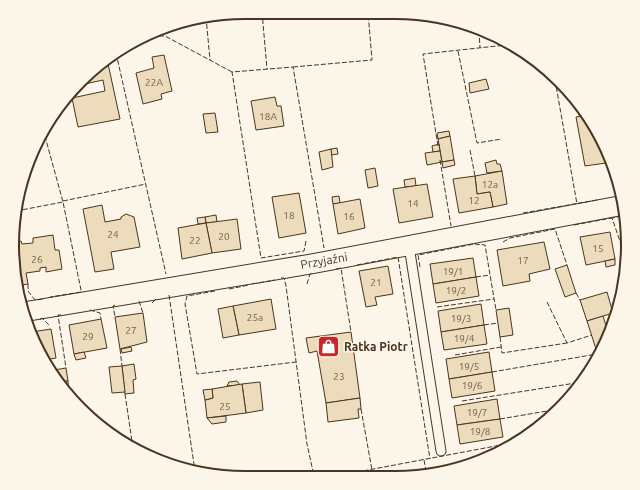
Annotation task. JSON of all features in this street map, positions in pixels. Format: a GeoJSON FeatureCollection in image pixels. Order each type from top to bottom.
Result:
{"type":"FeatureCollection","features":[{"type":"Feature","properties":{"kind":"street","name":"Przyjaźni"},"geometry":{"type":"LineString","coordinates":[[29,311],[311,264],[618,206]]}},
{"type":"Feature","properties":{"kind":"lane"},"geometry":{"type":"LineString","coordinates":[[409,246],[441,451]]}},
{"type":"Feature","properties":{"kind":"building"},"geometry":{"type":"Polygon","coordinates":[[[164,55],[172,91],[161,94],[162,99],[143,104],[136,73],[154,68],[152,57],[164,55]]]}},
{"type":"Feature","properties":{"kind":"building"},"geometry":{"type":"Polygon","coordinates":[[[108,65],[120,119],[78,127],[72,99],[74,98],[105,91],[103,80],[86,84],[108,65]]]}},
{"type":"Feature","properties":{"kind":"building"},"geometry":{"type":"Polygon","coordinates":[[[486,79],[489,89],[470,93],[469,83],[486,79]]]}},
{"type":"Feature","properties":{"kind":"building"},"geometry":{"type":"Polygon","coordinates":[[[275,97],[277,106],[281,106],[284,126],[256,130],[251,101],[275,97]]]}},
{"type":"Feature","properties":{"kind":"building"},"geometry":{"type":"Polygon","coordinates":[[[215,113],[218,132],[206,133],[203,114],[215,113]]]}},
{"type":"Feature","properties":{"kind":"building"},"geometry":{"type":"Polygon","coordinates":[[[581,116],[583,119],[598,145],[606,163],[585,166],[576,117],[581,116]]]}},
{"type":"Feature","properties":{"kind":"building"},"geometry":{"type":"Polygon","coordinates":[[[449,131],[450,136],[438,139],[437,133],[449,131]]]}},
{"type":"Feature","properties":{"kind":"building"},"geometry":{"type":"Polygon","coordinates":[[[450,136],[454,160],[442,162],[438,139],[450,136]]]}},
{"type":"Feature","properties":{"kind":"building"},"geometry":{"type":"Polygon","coordinates":[[[439,144],[440,151],[433,152],[432,146],[439,144]]]}},
{"type":"Feature","properties":{"kind":"building"},"geometry":{"type":"Polygon","coordinates":[[[337,148],[338,154],[331,155],[331,149],[337,148]]]}},
{"type":"Feature","properties":{"kind":"building"},"geometry":{"type":"Polygon","coordinates":[[[331,149],[333,167],[322,170],[319,152],[331,149]]]}},
{"type":"Feature","properties":{"kind":"building"},"geometry":{"type":"Polygon","coordinates":[[[440,151],[442,162],[427,165],[425,153],[440,151]]]}},
{"type":"Feature","properties":{"kind":"building"},"geometry":{"type":"Polygon","coordinates":[[[454,160],[455,165],[443,168],[442,162],[454,160]]]}},
{"type":"Feature","properties":{"kind":"building"},"geometry":{"type":"Polygon","coordinates":[[[496,160],[497,164],[500,164],[502,171],[487,173],[485,163],[496,160]]]}},
{"type":"Feature","properties":{"kind":"building"},"geometry":{"type":"Polygon","coordinates":[[[375,168],[378,186],[368,188],[365,170],[375,168]]]}},
{"type":"Feature","properties":{"kind":"building"},"geometry":{"type":"Polygon","coordinates":[[[502,171],[507,204],[493,207],[490,192],[477,194],[475,176],[502,171]]]}},
{"type":"Feature","properties":{"kind":"building"},"geometry":{"type":"Polygon","coordinates":[[[475,176],[477,194],[490,192],[493,207],[459,213],[453,179],[475,176]]]}},
{"type":"Feature","properties":{"kind":"building"},"geometry":{"type":"Polygon","coordinates":[[[415,178],[416,186],[405,187],[404,180],[415,178]]]}},
{"type":"Feature","properties":{"kind":"building"},"geometry":{"type":"Polygon","coordinates":[[[427,184],[433,217],[399,223],[393,189],[427,184]]]}},
{"type":"Feature","properties":{"kind":"building"},"geometry":{"type":"Polygon","coordinates":[[[299,193],[306,233],[279,238],[272,197],[299,193]]]}},
{"type":"Feature","properties":{"kind":"building"},"geometry":{"type":"Polygon","coordinates":[[[339,196],[340,203],[333,204],[332,197],[339,196]]]}},
{"type":"Feature","properties":{"kind":"building"},"geometry":{"type":"Polygon","coordinates":[[[360,199],[365,228],[338,234],[333,204],[360,199]]]}},
{"type":"Feature","properties":{"kind":"building"},"geometry":{"type":"Polygon","coordinates":[[[102,205],[105,222],[121,219],[121,217],[126,214],[134,217],[140,247],[111,252],[114,269],[95,272],[83,209],[102,205]]]}},
{"type":"Feature","properties":{"kind":"building"},"geometry":{"type":"Polygon","coordinates":[[[216,215],[217,222],[206,223],[205,217],[216,215]]]}},
{"type":"Feature","properties":{"kind":"building"},"geometry":{"type":"Polygon","coordinates":[[[205,217],[206,223],[198,224],[197,218],[205,217]]]}},
{"type":"Feature","properties":{"kind":"building"},"geometry":{"type":"Polygon","coordinates":[[[237,219],[241,249],[212,253],[206,223],[237,219]]]}},
{"type":"Feature","properties":{"kind":"building"},"geometry":{"type":"Polygon","coordinates":[[[206,223],[212,253],[182,259],[178,228],[206,223]]]}},
{"type":"Feature","properties":{"kind":"building"},"geometry":{"type":"Polygon","coordinates":[[[610,232],[615,259],[586,265],[580,237],[610,232]]]}},
{"type":"Feature","properties":{"kind":"building"},"geometry":{"type":"Polygon","coordinates":[[[53,235],[55,250],[59,250],[62,269],[46,272],[46,267],[40,268],[40,271],[26,273],[28,284],[22,285],[19,260],[19,241],[21,241],[22,244],[33,243],[33,238],[53,235]]]}},
{"type":"Feature","properties":{"kind":"building"},"geometry":{"type":"Polygon","coordinates":[[[544,242],[550,269],[529,274],[530,281],[503,286],[497,250],[544,242]]]}},
{"type":"Feature","properties":{"kind":"building"},"geometry":{"type":"Polygon","coordinates":[[[473,258],[476,277],[433,284],[430,264],[473,258]]]}},
{"type":"Feature","properties":{"kind":"building"},"geometry":{"type":"Polygon","coordinates":[[[615,259],[615,265],[606,267],[605,261],[615,259]]]}},
{"type":"Feature","properties":{"kind":"building"},"geometry":{"type":"Polygon","coordinates":[[[567,265],[576,293],[565,297],[555,269],[567,265]]]}},
{"type":"Feature","properties":{"kind":"building"},"geometry":{"type":"Polygon","coordinates":[[[388,266],[393,294],[375,297],[377,305],[366,307],[359,271],[388,266]]]}},
{"type":"Feature","properties":{"kind":"building"},"geometry":{"type":"Polygon","coordinates":[[[476,277],[479,296],[436,303],[433,284],[476,277]]]}},
{"type":"Feature","properties":{"kind":"building"},"geometry":{"type":"Polygon","coordinates":[[[607,292],[612,308],[610,314],[587,321],[580,300],[607,292]]]}},
{"type":"Feature","properties":{"kind":"building"},"geometry":{"type":"Polygon","coordinates":[[[271,299],[276,329],[239,335],[233,306],[271,299]]]}},
{"type":"Feature","properties":{"kind":"building"},"geometry":{"type":"Polygon","coordinates":[[[481,304],[484,325],[441,332],[438,311],[481,304]]]}},
{"type":"Feature","properties":{"kind":"building"},"geometry":{"type":"Polygon","coordinates":[[[233,306],[239,335],[223,338],[218,309],[233,306]]]}},
{"type":"Feature","properties":{"kind":"building"},"geometry":{"type":"Polygon","coordinates":[[[509,308],[513,335],[500,337],[496,310],[509,308]]]}},
{"type":"Feature","properties":{"kind":"building"},"geometry":{"type":"Polygon","coordinates":[[[143,313],[147,342],[120,349],[115,317],[143,313]]]}},
{"type":"Feature","properties":{"kind":"building"},"geometry":{"type":"Polygon","coordinates":[[[603,316],[606,326],[596,349],[587,321],[603,316]]]}},
{"type":"Feature","properties":{"kind":"building"},"geometry":{"type":"Polygon","coordinates":[[[101,319],[107,348],[74,354],[69,325],[101,319]]]}},
{"type":"Feature","properties":{"kind":"building"},"geometry":{"type":"Polygon","coordinates":[[[484,325],[487,344],[444,350],[441,332],[484,325]]]}},
{"type":"Feature","properties":{"kind":"building"},"geometry":{"type":"Polygon","coordinates":[[[51,329],[56,358],[50,359],[36,331],[51,329]]]}},
{"type":"Feature","properties":{"kind":"building"},"geometry":{"type":"Polygon","coordinates":[[[351,332],[360,398],[326,403],[317,351],[309,353],[306,338],[351,332]]]}},
{"type":"Feature","properties":{"kind":"building"},"geometry":{"type":"Polygon","coordinates":[[[131,347],[132,351],[122,353],[121,349],[131,347]]]}},
{"type":"Feature","properties":{"kind":"building"},"geometry":{"type":"Polygon","coordinates":[[[84,352],[86,358],[76,360],[74,354],[84,352]]]}},
{"type":"Feature","properties":{"kind":"building"},"geometry":{"type":"Polygon","coordinates":[[[489,352],[492,372],[449,379],[446,359],[489,352]]]}},
{"type":"Feature","properties":{"kind":"building"},"geometry":{"type":"Polygon","coordinates":[[[134,364],[136,379],[133,380],[134,393],[125,394],[122,366],[134,364]]]}},
{"type":"Feature","properties":{"kind":"building"},"geometry":{"type":"Polygon","coordinates":[[[122,366],[125,392],[112,393],[109,367],[122,366]]]}},
{"type":"Feature","properties":{"kind":"building"},"geometry":{"type":"Polygon","coordinates":[[[66,368],[68,381],[65,381],[56,370],[66,368]]]}},
{"type":"Feature","properties":{"kind":"building"},"geometry":{"type":"Polygon","coordinates":[[[492,372],[495,391],[452,398],[449,379],[492,372]]]}},
{"type":"Feature","properties":{"kind":"building"},"geometry":{"type":"Polygon","coordinates":[[[237,381],[240,385],[227,386],[229,382],[237,381]]]}},
{"type":"Feature","properties":{"kind":"building"},"geometry":{"type":"Polygon","coordinates":[[[260,382],[263,410],[246,413],[242,384],[260,382]]]}},
{"type":"Feature","properties":{"kind":"building"},"geometry":{"type":"Polygon","coordinates":[[[242,384],[246,413],[207,418],[205,400],[213,398],[212,389],[242,384]]]}},
{"type":"Feature","properties":{"kind":"building"},"geometry":{"type":"Polygon","coordinates":[[[212,389],[213,398],[205,400],[203,390],[212,389]]]}},
{"type":"Feature","properties":{"kind":"building"},"geometry":{"type":"Polygon","coordinates":[[[360,398],[361,409],[358,409],[359,418],[328,422],[326,403],[360,398]]]}},
{"type":"Feature","properties":{"kind":"building"},"geometry":{"type":"Polygon","coordinates":[[[497,399],[500,419],[457,425],[454,406],[497,399]]]}},
{"type":"Feature","properties":{"kind":"building"},"geometry":{"type":"Polygon","coordinates":[[[226,416],[226,422],[212,424],[207,418],[226,416]]]}},
{"type":"Feature","properties":{"kind":"building"},"geometry":{"type":"Polygon","coordinates":[[[500,419],[503,437],[460,444],[457,425],[500,419]]]}},
{"type":"Feature","properties":{"kind":"fence"},"geometry":{"type":"LineString","coordinates":[[263,19],[267,69]]}},
{"type":"Feature","properties":{"kind":"fence"},"geometry":{"type":"LineString","coordinates":[[293,67],[372,60],[369,19]]}},
{"type":"Feature","properties":{"kind":"fence"},"geometry":{"type":"LineString","coordinates":[[206,22],[210,60]]}},
{"type":"Feature","properties":{"kind":"fence"},"geometry":{"type":"LineString","coordinates":[[479,35],[480,48]]}},
{"type":"Feature","properties":{"kind":"fence"},"geometry":{"type":"LineString","coordinates":[[159,36],[165,36],[232,72]]}},
{"type":"Feature","properties":{"kind":"fence"},"geometry":{"type":"LineString","coordinates":[[438,146],[423,54],[501,45]]}},
{"type":"Feature","properties":{"kind":"fence"},"geometry":{"type":"LineString","coordinates":[[458,51],[477,143],[502,139]]}},
{"type":"Feature","properties":{"kind":"fence"},"geometry":{"type":"LineString","coordinates":[[117,58],[166,274]]}},
{"type":"Feature","properties":{"kind":"fence"},"geometry":{"type":"LineString","coordinates":[[306,241],[304,251],[261,258],[232,72],[293,67],[324,248]]}},
{"type":"Feature","properties":{"kind":"fence"},"geometry":{"type":"LineString","coordinates":[[556,86],[577,204]]}},
{"type":"Feature","properties":{"kind":"fence"},"geometry":{"type":"LineString","coordinates":[[46,138],[63,202]]}},
{"type":"Feature","properties":{"kind":"fence"},"geometry":{"type":"LineString","coordinates":[[470,150],[475,176]]}},
{"type":"Feature","properties":{"kind":"fence"},"geometry":{"type":"LineString","coordinates":[[440,160],[451,226]]}},
{"type":"Feature","properties":{"kind":"fence"},"geometry":{"type":"LineString","coordinates":[[63,201],[146,184]]}},
{"type":"Feature","properties":{"kind":"fence"},"geometry":{"type":"LineString","coordinates":[[523,213],[597,200]]}},
{"type":"Feature","properties":{"kind":"fence"},"geometry":{"type":"LineString","coordinates":[[22,210],[63,202],[81,292],[50,297]]}},
{"type":"Feature","properties":{"kind":"fence"},"geometry":{"type":"LineString","coordinates":[[619,217],[612,218],[621,244]]}},
{"type":"Feature","properties":{"kind":"fence"},"geometry":{"type":"LineString","coordinates":[[574,225],[612,218]]}},
{"type":"Feature","properties":{"kind":"fence"},"geometry":{"type":"LineString","coordinates":[[503,242],[510,238],[555,229],[567,265]]}},
{"type":"Feature","properties":{"kind":"fence"},"geometry":{"type":"LineString","coordinates":[[420,267],[418,255],[474,244],[485,245],[496,310]]}},
{"type":"Feature","properties":{"kind":"fence"},"geometry":{"type":"LineString","coordinates":[[357,265],[398,257],[430,459]]}},
{"type":"Feature","properties":{"kind":"fence"},"geometry":{"type":"LineString","coordinates":[[336,269],[341,268],[351,332]]}},
{"type":"Feature","properties":{"kind":"fence"},"geometry":{"type":"LineString","coordinates":[[307,284],[310,274],[312,273]]}},
{"type":"Feature","properties":{"kind":"fence"},"geometry":{"type":"LineString","coordinates":[[476,277],[490,275]]}},
{"type":"Feature","properties":{"kind":"fence"},"geometry":{"type":"LineString","coordinates":[[281,278],[284,278],[286,286],[307,444],[313,471]]}},
{"type":"Feature","properties":{"kind":"fence"},"geometry":{"type":"LineString","coordinates":[[252,284],[275,280]]}},
{"type":"Feature","properties":{"kind":"fence"},"geometry":{"type":"LineString","coordinates":[[28,284],[28,291],[35,300],[44,299]]}},
{"type":"Feature","properties":{"kind":"fence"},"geometry":{"type":"LineString","coordinates":[[229,289],[249,285]]}},
{"type":"Feature","properties":{"kind":"fence"},"geometry":{"type":"LineString","coordinates":[[215,291],[187,296],[185,304],[197,374],[296,362]]}},
{"type":"Feature","properties":{"kind":"fence"},"geometry":{"type":"LineString","coordinates":[[576,293],[580,300]]}},
{"type":"Feature","properties":{"kind":"fence"},"geometry":{"type":"LineString","coordinates":[[169,295],[194,465]]}},
{"type":"Feature","properties":{"kind":"fence"},"geometry":{"type":"LineString","coordinates":[[152,303],[157,298]]}},
{"type":"Feature","properties":{"kind":"fence"},"geometry":{"type":"LineString","coordinates":[[437,307],[494,299]]}},
{"type":"Feature","properties":{"kind":"fence"},"geometry":{"type":"LineString","coordinates":[[139,301],[143,313]]}},
{"type":"Feature","properties":{"kind":"fence"},"geometry":{"type":"LineString","coordinates":[[547,302],[567,343],[592,335]]}},
{"type":"Feature","properties":{"kind":"fence"},"geometry":{"type":"LineString","coordinates":[[115,305],[113,306],[115,317]]}},
{"type":"Feature","properties":{"kind":"fence"},"geometry":{"type":"LineString","coordinates":[[90,310],[100,313],[101,319]]}},
{"type":"Feature","properties":{"kind":"fence"},"geometry":{"type":"LineString","coordinates":[[61,315],[58,315],[66,368]]}},
{"type":"Feature","properties":{"kind":"fence"},"geometry":{"type":"LineString","coordinates":[[40,319],[42,318],[50,326]]}},
{"type":"Feature","properties":{"kind":"fence"},"geometry":{"type":"LineString","coordinates":[[484,325],[498,323]]}},
{"type":"Feature","properties":{"kind":"fence"},"geometry":{"type":"LineString","coordinates":[[500,337],[502,353],[567,343]]}},
{"type":"Feature","properties":{"kind":"fence"},"geometry":{"type":"LineString","coordinates":[[455,355],[501,347]]}},
{"type":"Feature","properties":{"kind":"fence"},"geometry":{"type":"LineString","coordinates":[[120,349],[122,366]]}},
{"type":"Feature","properties":{"kind":"fence"},"geometry":{"type":"LineString","coordinates":[[492,372],[593,355]]}},
{"type":"Feature","properties":{"kind":"fence"},"geometry":{"type":"LineString","coordinates":[[462,401],[574,383]]}},
{"type":"Feature","properties":{"kind":"fence"},"geometry":{"type":"LineString","coordinates":[[125,394],[132,441]]}},
{"type":"Feature","properties":{"kind":"fence"},"geometry":{"type":"LineString","coordinates":[[361,409],[372,470]]}},
{"type":"Feature","properties":{"kind":"fence"},"geometry":{"type":"LineString","coordinates":[[500,419],[549,411]]}},
{"type":"Feature","properties":{"kind":"fence"},"geometry":{"type":"LineString","coordinates":[[363,471],[500,445]]}},
{"type":"Feature","properties":{"kind":"fence"},"geometry":{"type":"LineString","coordinates":[[424,460],[426,469]]}},
{"type":"Feature","properties":{"kind":"place","name":"Ratka Piotr"},"geometry":{"type":"Point","coordinates":[329,347]}}]}
